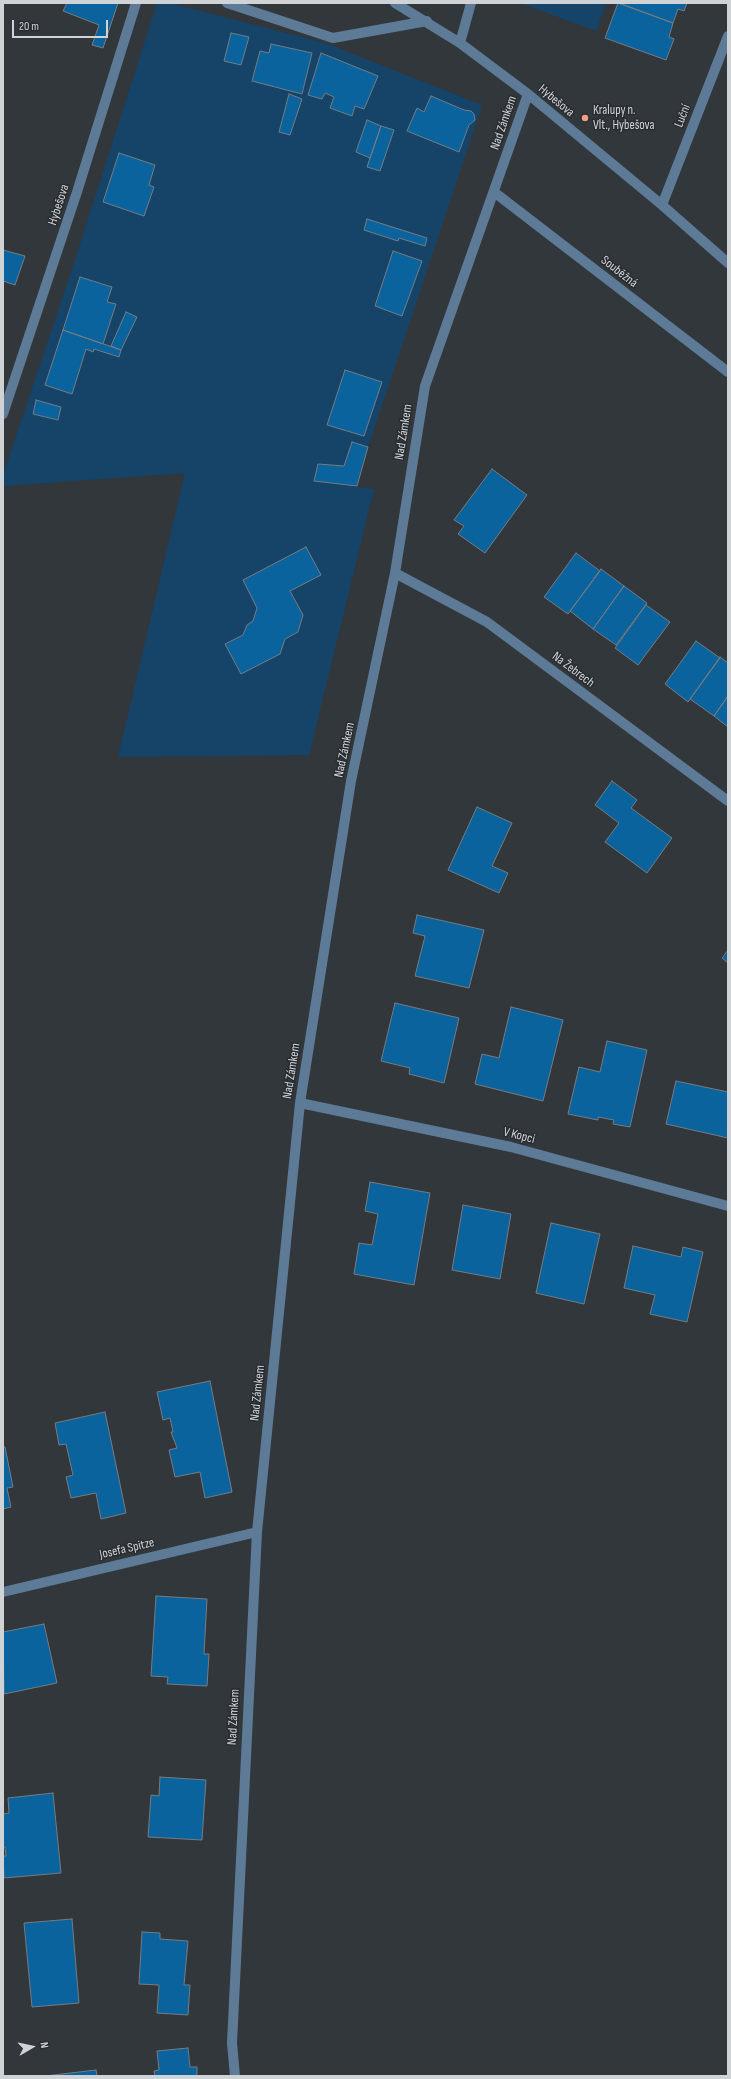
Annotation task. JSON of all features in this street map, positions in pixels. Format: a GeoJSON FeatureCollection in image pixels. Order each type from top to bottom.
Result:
{"type":"FeatureCollection","features":[{"type":"Feature","properties":{"kind":"street","name":"Hybešova"},"geometry":{"type":"LineString","coordinates":[[3,414],[78,192],[136,3]]}},
{"type":"Feature","properties":{"kind":"street"},"geometry":{"type":"LineString","coordinates":[[228,3],[333,38],[427,21]]}},
{"type":"Feature","properties":{"kind":"street","name":"Hybešova"},"geometry":{"type":"LineString","coordinates":[[395,3],[427,21],[460,43],[528,94],[662,205],[728,263]]}},
{"type":"Feature","properties":{"kind":"street"},"geometry":{"type":"LineString","coordinates":[[460,43],[472,3]]}},
{"type":"Feature","properties":{"kind":"street","name":"Luční"},"geometry":{"type":"LineString","coordinates":[[662,205],[728,36]]}},
{"type":"Feature","properties":{"kind":"street","name":"Nad Zámkem"},"geometry":{"type":"LineString","coordinates":[[235,2076],[233,2035],[257,1532],[300,1103],[351,781],[395,573],[425,386],[528,94]]}},
{"type":"Feature","properties":{"kind":"street","name":"Souběžná"},"geometry":{"type":"LineString","coordinates":[[494,192],[728,372]]}},
{"type":"Feature","properties":{"kind":"street","name":"Na Žebrech"},"geometry":{"type":"LineString","coordinates":[[395,573],[487,622],[728,801]]}},
{"type":"Feature","properties":{"kind":"street","name":"V Kopci"},"geometry":{"type":"LineString","coordinates":[[300,1103],[511,1147],[728,1206]]}},
{"type":"Feature","properties":{"kind":"street","name":"Josefa Spitze"},"geometry":{"type":"LineString","coordinates":[[3,1592],[257,1532]]}},
{"type":"Feature","properties":{"kind":"shaded area"},"geometry":{"type":"Polygon","coordinates":[[[157,3],[170,3],[325,43],[482,105],[368,447],[352,442],[344,466],[318,464],[314,481],[374,489],[309,755],[118,757],[185,473],[3,486],[3,475],[76,257],[157,3]]]}},
{"type":"Feature","properties":{"kind":"shaded area"},"geometry":{"type":"Polygon","coordinates":[[[520,3],[606,3],[596,31],[520,3]]]}},
{"type":"Feature","properties":{"kind":"building"},"geometry":{"type":"Polygon","coordinates":[[[67,3],[118,3],[103,48],[92,45],[99,25],[63,11],[67,3]]]}},
{"type":"Feature","properties":{"kind":"building"},"geometry":{"type":"Polygon","coordinates":[[[618,3],[673,23],[669,37],[674,39],[666,60],[605,38],[618,3]]]}},
{"type":"Feature","properties":{"kind":"building"},"geometry":{"type":"Polygon","coordinates":[[[619,3],[687,3],[684,11],[678,9],[673,23],[619,3]]]}},
{"type":"Feature","properties":{"kind":"building"},"geometry":{"type":"Polygon","coordinates":[[[231,33],[249,37],[241,65],[224,61],[231,33]]]}},
{"type":"Feature","properties":{"kind":"building"},"geometry":{"type":"Polygon","coordinates":[[[271,44],[312,53],[302,94],[252,81],[260,51],[269,53],[271,44]]]}},
{"type":"Feature","properties":{"kind":"building"},"geometry":{"type":"Polygon","coordinates":[[[321,53],[378,76],[364,109],[355,106],[352,116],[330,108],[334,97],[325,93],[322,99],[308,95],[321,53]]]}},
{"type":"Feature","properties":{"kind":"building"},"geometry":{"type":"Polygon","coordinates":[[[289,94],[302,99],[290,135],[279,132],[289,94]]]}},
{"type":"Feature","properties":{"kind":"building"},"geometry":{"type":"Polygon","coordinates":[[[431,96],[464,110],[471,111],[474,114],[475,120],[469,125],[459,152],[407,131],[417,108],[424,112],[431,96]]]}},
{"type":"Feature","properties":{"kind":"building"},"geometry":{"type":"Polygon","coordinates":[[[367,120],[381,126],[370,158],[356,152],[367,120]]]}},
{"type":"Feature","properties":{"kind":"building"},"geometry":{"type":"Polygon","coordinates":[[[381,126],[394,130],[380,171],[367,167],[381,126]]]}},
{"type":"Feature","properties":{"kind":"building"},"geometry":{"type":"Polygon","coordinates":[[[119,153],[155,165],[149,185],[154,187],[144,216],[103,202],[119,153]]]}},
{"type":"Feature","properties":{"kind":"building"},"geometry":{"type":"Polygon","coordinates":[[[367,219],[427,238],[425,246],[399,238],[398,241],[364,230],[367,219]]]}},
{"type":"Feature","properties":{"kind":"building"},"geometry":{"type":"Polygon","coordinates":[[[3,250],[25,256],[15,285],[3,281],[3,250]]]}},
{"type":"Feature","properties":{"kind":"building"},"geometry":{"type":"Polygon","coordinates":[[[393,251],[422,261],[402,316],[375,306],[393,251]]]}},
{"type":"Feature","properties":{"kind":"building"},"geometry":{"type":"Polygon","coordinates":[[[80,277],[112,287],[107,302],[116,304],[103,344],[63,330],[80,277]]]}},
{"type":"Feature","properties":{"kind":"building"},"geometry":{"type":"Polygon","coordinates":[[[126,312],[137,317],[121,350],[111,346],[126,312]]]}},
{"type":"Feature","properties":{"kind":"building"},"geometry":{"type":"Polygon","coordinates":[[[63,330],[121,350],[119,357],[94,349],[93,352],[86,349],[72,394],[45,385],[63,330]]]}},
{"type":"Feature","properties":{"kind":"building"},"geometry":{"type":"Polygon","coordinates":[[[345,370],[382,382],[364,436],[327,425],[345,370]]]}},
{"type":"Feature","properties":{"kind":"building"},"geometry":{"type":"Polygon","coordinates":[[[36,400],[61,407],[58,420],[33,414],[36,400]]]}},
{"type":"Feature","properties":{"kind":"building"},"geometry":{"type":"Polygon","coordinates":[[[352,442],[368,447],[357,486],[314,481],[318,464],[344,466],[352,442]]]}},
{"type":"Feature","properties":{"kind":"building"},"geometry":{"type":"Polygon","coordinates":[[[492,469],[527,495],[485,553],[458,534],[464,526],[454,520],[492,469]]]}},
{"type":"Feature","properties":{"kind":"building"},"geometry":{"type":"Polygon","coordinates":[[[306,547],[321,575],[290,591],[303,615],[298,632],[285,639],[280,654],[241,674],[225,644],[243,635],[247,625],[253,621],[257,608],[243,580],[306,547]]]}},
{"type":"Feature","properties":{"kind":"building"},"geometry":{"type":"Polygon","coordinates":[[[576,553],[600,571],[568,614],[544,597],[576,553]]]}},
{"type":"Feature","properties":{"kind":"building"},"geometry":{"type":"Polygon","coordinates":[[[601,569],[624,586],[593,629],[570,611],[601,569]]]}},
{"type":"Feature","properties":{"kind":"building"},"geometry":{"type":"Polygon","coordinates":[[[624,586],[647,603],[616,645],[593,629],[624,586]]]}},
{"type":"Feature","properties":{"kind":"building"},"geometry":{"type":"Polygon","coordinates":[[[646,605],[670,622],[638,665],[615,648],[646,605]]]}},
{"type":"Feature","properties":{"kind":"building"},"geometry":{"type":"Polygon","coordinates":[[[696,641],[720,658],[688,702],[665,684],[696,641]]]}},
{"type":"Feature","properties":{"kind":"building"},"geometry":{"type":"Polygon","coordinates":[[[720,657],[728,663],[728,696],[714,716],[690,699],[720,657]]]}},
{"type":"Feature","properties":{"kind":"building"},"geometry":{"type":"Polygon","coordinates":[[[728,696],[728,727],[714,716],[728,696]]]}},
{"type":"Feature","properties":{"kind":"building"},"geometry":{"type":"Polygon","coordinates":[[[612,781],[637,800],[631,808],[672,838],[647,873],[605,842],[619,823],[595,805],[612,781]]]}},
{"type":"Feature","properties":{"kind":"building"},"geometry":{"type":"Polygon","coordinates":[[[477,807],[512,823],[492,866],[508,873],[499,893],[448,870],[477,807]]]}},
{"type":"Feature","properties":{"kind":"building"},"geometry":{"type":"Polygon","coordinates":[[[417,915],[484,930],[469,988],[415,976],[425,936],[413,933],[417,915]]]}},
{"type":"Feature","properties":{"kind":"building"},"geometry":{"type":"Polygon","coordinates":[[[728,950],[728,963],[722,958],[728,950]]]}},
{"type":"Feature","properties":{"kind":"building"},"geometry":{"type":"Polygon","coordinates":[[[395,1003],[459,1018],[444,1083],[409,1074],[410,1068],[381,1061],[395,1003]]]}},
{"type":"Feature","properties":{"kind":"building"},"geometry":{"type":"Polygon","coordinates":[[[511,1007],[563,1020],[543,1101],[475,1084],[482,1054],[499,1058],[511,1007]]]}},
{"type":"Feature","properties":{"kind":"building"},"geometry":{"type":"Polygon","coordinates":[[[607,1041],[647,1050],[630,1127],[613,1124],[614,1120],[598,1117],[598,1120],[568,1114],[579,1067],[600,1072],[607,1041]]]}},
{"type":"Feature","properties":{"kind":"building"},"geometry":{"type":"Polygon","coordinates":[[[676,1081],[728,1092],[728,1138],[666,1124],[676,1081]]]}},
{"type":"Feature","properties":{"kind":"building"},"geometry":{"type":"Polygon","coordinates":[[[370,1182],[430,1193],[414,1285],[354,1274],[359,1243],[372,1245],[378,1214],[365,1211],[370,1182]]]}},
{"type":"Feature","properties":{"kind":"building"},"geometry":{"type":"Polygon","coordinates":[[[463,1205],[511,1214],[500,1279],[452,1270],[463,1205]]]}},
{"type":"Feature","properties":{"kind":"building"},"geometry":{"type":"Polygon","coordinates":[[[551,1223],[600,1234],[584,1304],[536,1293],[551,1223]]]}},
{"type":"Feature","properties":{"kind":"building"},"geometry":{"type":"Polygon","coordinates":[[[633,1246],[681,1257],[683,1247],[703,1252],[687,1322],[650,1314],[655,1295],[624,1288],[633,1246]]]}},
{"type":"Feature","properties":{"kind":"building"},"geometry":{"type":"Polygon","coordinates":[[[210,1381],[232,1492],[205,1498],[200,1472],[175,1477],[169,1450],[177,1448],[171,1432],[173,1432],[170,1418],[163,1420],[157,1392],[210,1381]]]}},
{"type":"Feature","properties":{"kind":"building"},"geometry":{"type":"Polygon","coordinates":[[[105,1412],[126,1513],[101,1519],[96,1493],[71,1498],[66,1477],[73,1475],[66,1444],[59,1445],[55,1423],[105,1412]]]}},
{"type":"Feature","properties":{"kind":"building"},"geometry":{"type":"Polygon","coordinates":[[[3,1447],[5,1447],[13,1487],[7,1488],[11,1507],[3,1509],[3,1447]]]}},
{"type":"Feature","properties":{"kind":"building"},"geometry":{"type":"Polygon","coordinates":[[[156,1596],[207,1599],[204,1654],[209,1654],[207,1686],[167,1684],[168,1677],[151,1676],[156,1596]]]}},
{"type":"Feature","properties":{"kind":"building"},"geometry":{"type":"Polygon","coordinates":[[[44,1624],[57,1683],[4,1694],[3,1632],[44,1624]]]}},
{"type":"Feature","properties":{"kind":"building"},"geometry":{"type":"Polygon","coordinates":[[[160,1777],[206,1780],[202,1840],[148,1837],[151,1795],[159,1796],[160,1777]]]}},
{"type":"Feature","properties":{"kind":"building"},"geometry":{"type":"Polygon","coordinates":[[[53,1793],[61,1873],[4,1878],[3,1856],[6,1856],[5,1847],[3,1847],[3,1814],[9,1813],[8,1798],[53,1793]]]}},
{"type":"Feature","properties":{"kind":"building"},"geometry":{"type":"Polygon","coordinates":[[[72,1919],[79,2003],[32,2007],[24,1923],[72,1919]]]}},
{"type":"Feature","properties":{"kind":"building"},"geometry":{"type":"Polygon","coordinates":[[[142,1932],[160,1933],[160,1939],[188,1941],[184,1985],[190,1985],[188,2015],[157,2013],[159,1985],[139,1984],[142,1932]]]}},
{"type":"Feature","properties":{"kind":"building"},"geometry":{"type":"Polygon","coordinates":[[[188,2048],[190,2067],[197,2067],[197,2076],[155,2076],[154,2071],[159,2070],[157,2051],[188,2048]]]}},
{"type":"Feature","properties":{"kind":"building"},"geometry":{"type":"Polygon","coordinates":[[[96,2070],[97,2076],[45,2076],[96,2070]]]}},
{"type":"Feature","properties":{"kind":"place","name":"Kralupy n. Vlt., Hybešova"},"geometry":{"type":"Point","coordinates":[585,118]}}]}
